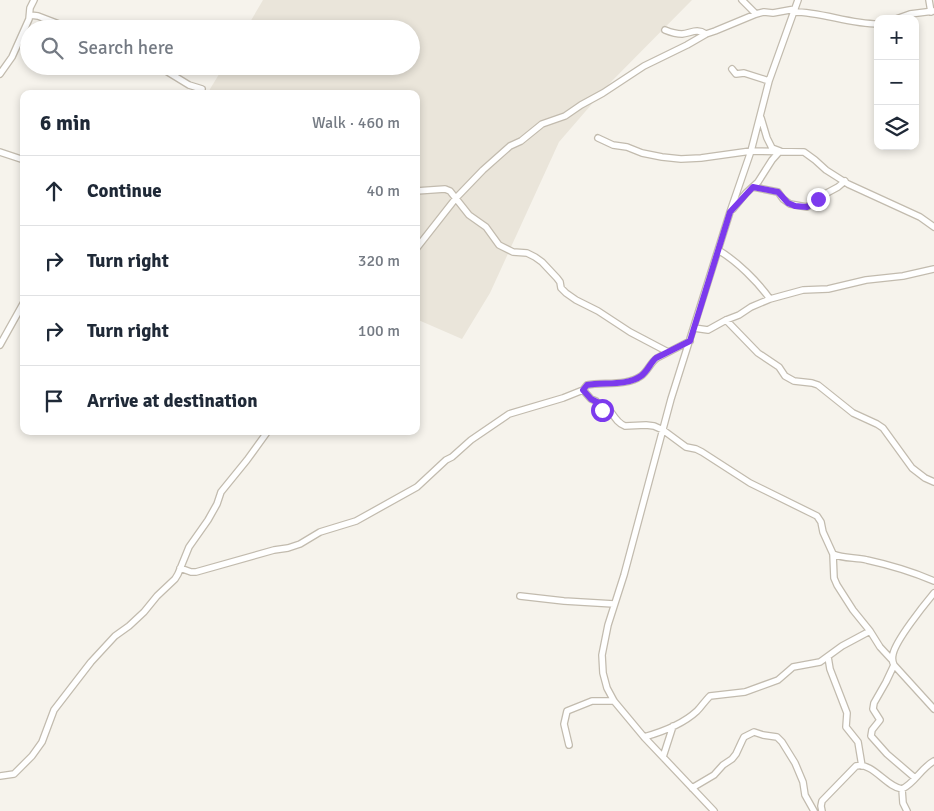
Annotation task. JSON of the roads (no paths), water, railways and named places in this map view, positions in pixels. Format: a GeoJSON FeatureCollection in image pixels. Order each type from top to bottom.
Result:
{"type":"FeatureCollection","features":[{"type":"Feature","properties":{"kind":"street"},"geometry":{"type":"LineString","coordinates":[[28,20],[34,0]]}},
{"type":"Feature","properties":{"kind":"street"},"geometry":{"type":"LineString","coordinates":[[742,0],[756,14]]}},
{"type":"Feature","properties":{"kind":"street"},"geometry":{"type":"LineString","coordinates":[[714,811],[620,710],[607,688],[603,673],[602,655],[606,633],[627,567],[672,399],[751,151],[770,81],[798,0]]}},
{"type":"Feature","properties":{"kind":"street"},"geometry":{"type":"LineString","coordinates":[[907,15],[932,11],[929,0]]}},
{"type":"Feature","properties":{"kind":"street"},"geometry":{"type":"LineString","coordinates":[[420,244],[456,198],[510,146],[521,141],[542,124],[565,116],[644,66],[706,34],[756,14],[794,10],[842,20],[874,24]]}},
{"type":"Feature","properties":{"kind":"street"},"geometry":{"type":"LineString","coordinates":[[30,15],[48,20]]}},
{"type":"Feature","properties":{"kind":"street"},"geometry":{"type":"LineString","coordinates":[[665,30],[680,34],[695,30],[706,34]]}},
{"type":"Feature","properties":{"kind":"street"},"geometry":{"type":"LineString","coordinates":[[0,74],[12,57],[20,38]]}},
{"type":"Feature","properties":{"kind":"street"},"geometry":{"type":"LineString","coordinates":[[732,69],[736,74],[744,73],[770,81]]}},
{"type":"Feature","properties":{"kind":"street"},"geometry":{"type":"LineString","coordinates":[[173,75],[189,85],[202,89]]}},
{"type":"Feature","properties":{"kind":"street"},"geometry":{"type":"LineString","coordinates":[[760,116],[772,148],[780,151]]}},
{"type":"Feature","properties":{"kind":"street"},"geometry":{"type":"LineString","coordinates":[[598,138],[613,145],[627,147],[642,153],[681,159],[751,151],[804,152],[826,170],[844,181],[920,217],[934,227]]}},
{"type":"Feature","properties":{"kind":"street"},"geometry":{"type":"LineString","coordinates":[[730,212],[758,182],[780,151]]}},
{"type":"Feature","properties":{"kind":"street"},"geometry":{"type":"LineString","coordinates":[[0,152],[20,159]]}},
{"type":"Feature","properties":{"kind":"street"},"geometry":{"type":"LineString","coordinates":[[753,187],[778,192],[788,203],[804,207],[809,206],[844,181]]}},
{"type":"Feature","properties":{"kind":"street"},"geometry":{"type":"LineString","coordinates":[[420,191],[445,189],[450,191],[469,215],[486,227],[498,246],[535,257],[558,278],[561,288],[566,293],[630,332],[668,352]]}},
{"type":"Feature","properties":{"kind":"street"},"geometry":{"type":"LineString","coordinates":[[718,250],[757,283],[770,300]]}},
{"type":"Feature","properties":{"kind":"street"},"geometry":{"type":"LineString","coordinates":[[694,328],[708,330],[751,307],[803,290],[828,289],[866,280],[903,276],[934,269]]}},
{"type":"Feature","properties":{"kind":"street"},"geometry":{"type":"LineString","coordinates":[[0,346],[20,309]]}},
{"type":"Feature","properties":{"kind":"street"},"geometry":{"type":"LineString","coordinates":[[726,320],[758,353],[779,367],[782,374],[788,379],[818,385],[853,413],[878,424],[889,435],[912,468],[934,482]]}},
{"type":"Feature","properties":{"kind":"street"},"geometry":{"type":"LineString","coordinates":[[180,568],[196,572],[274,550],[288,548],[300,544],[320,532],[356,521],[417,486],[471,440],[509,414],[563,398],[583,390],[587,385],[631,381],[642,376],[653,361],[690,341]]}},
{"type":"Feature","properties":{"kind":"street"},"geometry":{"type":"LineString","coordinates":[[583,390],[591,399],[597,402],[602,410],[609,409],[622,425],[650,425],[663,430],[686,447],[696,449],[750,482],[817,516],[833,554],[834,578],[837,585],[880,647],[934,709]]}},
{"type":"Feature","properties":{"kind":"street"},"geometry":{"type":"LineString","coordinates":[[0,776],[14,774],[32,756],[42,742],[54,710],[91,662],[115,636],[144,612],[178,574],[189,547],[208,520],[222,492],[265,435]]}},
{"type":"Feature","properties":{"kind":"street"},"geometry":{"type":"LineString","coordinates":[[833,554],[847,558],[866,559],[934,581]]}},
{"type":"Feature","properties":{"kind":"street"},"geometry":{"type":"LineString","coordinates":[[915,778],[887,754],[871,736],[872,730],[880,720],[872,709],[886,682],[893,663],[895,648],[934,593]]}},
{"type":"Feature","properties":{"kind":"street"},"geometry":{"type":"LineString","coordinates":[[520,596],[614,604]]}},
{"type":"Feature","properties":{"kind":"street"},"geometry":{"type":"LineString","coordinates":[[644,736],[658,733],[686,719],[697,711],[710,696],[745,692],[778,680],[793,667],[820,662],[842,646],[870,631]]}},
{"type":"Feature","properties":{"kind":"street"},"geometry":{"type":"LineString","coordinates":[[828,657],[830,670],[847,713],[846,727],[858,742],[862,766]]}},
{"type":"Feature","properties":{"kind":"street"},"geometry":{"type":"LineString","coordinates":[[570,745],[564,724],[567,711],[592,701],[614,701]]}},
{"type":"Feature","properties":{"kind":"street"},"geometry":{"type":"LineString","coordinates":[[663,757],[673,726]]}},
{"type":"Feature","properties":{"kind":"street"},"geometry":{"type":"LineString","coordinates":[[692,788],[714,775],[723,765],[732,760],[744,738],[754,732],[777,737],[782,742],[795,763],[803,782],[805,795],[814,811]]}},
{"type":"Feature","properties":{"kind":"street"},"geometry":{"type":"LineString","coordinates":[[822,811],[821,804],[824,798],[858,765],[876,773],[894,787],[902,789],[908,786],[934,761]]}},
{"type":"Feature","properties":{"kind":"street"},"geometry":{"type":"LineString","coordinates":[[902,789],[903,803],[907,811]]}}]}
